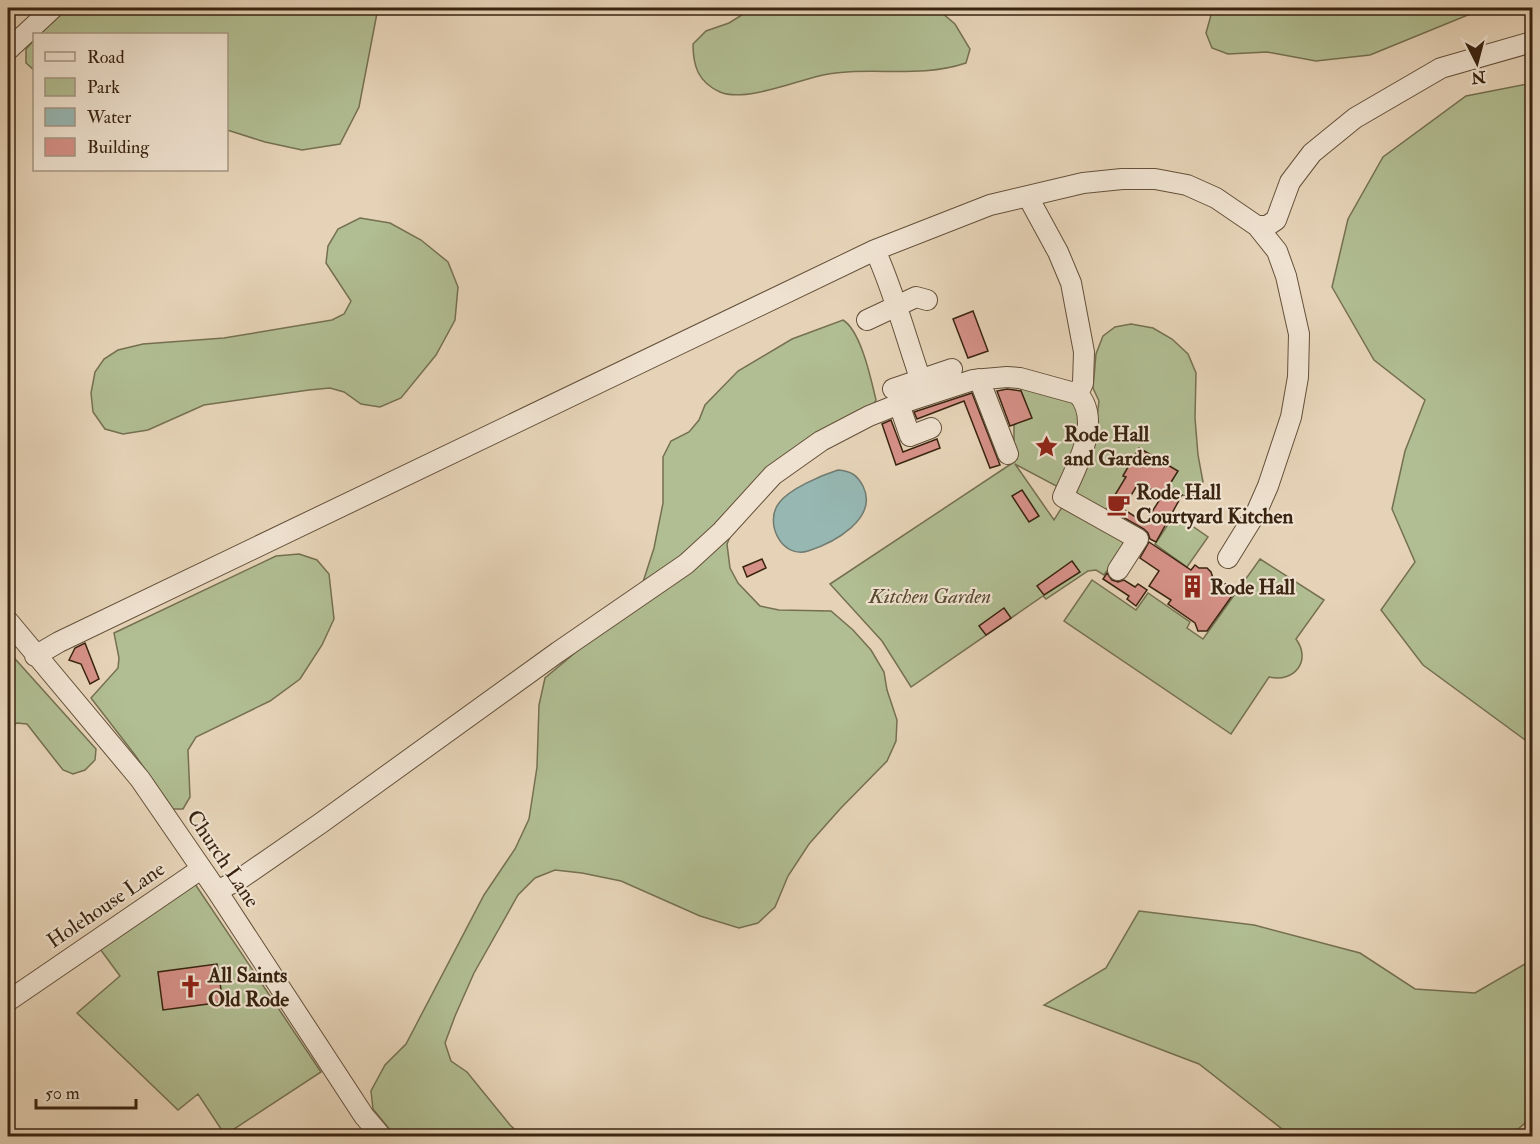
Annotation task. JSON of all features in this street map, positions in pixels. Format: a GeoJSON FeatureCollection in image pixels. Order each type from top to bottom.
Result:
{"type":"FeatureCollection","features":[{"type":"Feature","properties":{"kind":"street"},"geometry":{"type":"LineString","coordinates":[[8,50],[52,8]]}},
{"type":"Feature","properties":{"kind":"street"},"geometry":{"type":"LineString","coordinates":[[1276,250],[1276,220],[1290,182],[1312,153],[1355,118],[1441,68],[1533,42]]}},
{"type":"Feature","properties":{"kind":"street"},"geometry":{"type":"LineString","coordinates":[[35,656],[70,637],[875,250],[990,205],[1083,183],[1122,179],[1155,179],[1187,185],[1216,198],[1257,226],[1276,250],[1286,276],[1299,334],[1298,377],[1291,417],[1268,486],[1257,511],[1228,558]]}},
{"type":"Feature","properties":{"kind":"street"},"geometry":{"type":"LineString","coordinates":[[1028,197],[1058,252],[1071,283],[1084,352],[1083,383],[1078,394]]}},
{"type":"Feature","properties":{"kind":"street"},"geometry":{"type":"LineString","coordinates":[[1257,226],[1267,226],[1276,220]]}},
{"type":"Feature","properties":{"kind":"street"},"geometry":{"type":"LineString","coordinates":[[875,250],[890,283],[895,307],[923,387]]}},
{"type":"Feature","properties":{"kind":"street"},"geometry":{"type":"LineString","coordinates":[[867,320],[916,297],[927,300]]}},
{"type":"Feature","properties":{"kind":"street"},"geometry":{"type":"LineString","coordinates":[[217,891],[240,879],[321,823],[558,652],[686,564],[722,531],[773,475],[794,458],[896,397],[923,387],[952,369]]}},
{"type":"Feature","properties":{"kind":"street"},"geometry":{"type":"LineString","coordinates":[[923,387],[1007,377],[1020,378],[1078,394],[1088,411],[1086,438],[1063,497],[1138,539],[1118,570]]}},
{"type":"Feature","properties":{"kind":"street"},"geometry":{"type":"LineString","coordinates":[[979,379],[1008,454]]}},
{"type":"Feature","properties":{"kind":"street"},"geometry":{"type":"LineString","coordinates":[[896,397],[910,436],[931,428]]}},
{"type":"Feature","properties":{"kind":"street","name":"Church Lane"},"geometry":{"type":"LineString","coordinates":[[8,621],[140,779],[217,891],[363,1116],[381,1137]]}},
{"type":"Feature","properties":{"kind":"street","name":"Holehouse Lane"},"geometry":{"type":"LineString","coordinates":[[8,1001],[201,869]]}},
{"type":"Feature","properties":{"kind":"green space"},"geometry":{"type":"Polygon","coordinates":[[[68,8],[378,8],[359,107],[340,144],[302,150],[228,130],[228,33],[41,33],[68,8]]]}},
{"type":"Feature","properties":{"kind":"green space"},"geometry":{"type":"Polygon","coordinates":[[[753,8],[936,8],[955,24],[970,49],[966,63],[947,68],[928,71],[834,73],[754,93],[741,95],[720,92],[706,83],[698,72],[693,44],[706,31],[729,23],[753,8]]]}},
{"type":"Feature","properties":{"kind":"green space"},"geometry":{"type":"Polygon","coordinates":[[[1213,8],[1485,8],[1370,55],[1316,61],[1267,52],[1228,54],[1212,48],[1206,33],[1213,8]]]}},
{"type":"Feature","properties":{"kind":"green space"},"geometry":{"type":"Polygon","coordinates":[[[33,41],[33,69],[26,63],[26,49],[33,41]]]}},
{"type":"Feature","properties":{"kind":"green space"},"geometry":{"type":"Polygon","coordinates":[[[1532,83],[1532,745],[1423,665],[1381,610],[1415,562],[1392,509],[1405,451],[1425,400],[1374,360],[1332,287],[1348,219],[1383,157],[1466,96],[1532,83]]]}},
{"type":"Feature","properties":{"kind":"green space"},"geometry":{"type":"Polygon","coordinates":[[[360,218],[390,223],[421,240],[448,262],[458,287],[455,320],[436,355],[401,398],[380,407],[361,404],[344,392],[330,388],[309,390],[204,405],[148,430],[123,434],[105,429],[93,412],[91,393],[95,372],[104,359],[118,350],[143,344],[224,338],[332,320],[344,314],[351,301],[326,263],[328,246],[338,229],[360,218]]]}},
{"type":"Feature","properties":{"kind":"green space"},"geometry":{"type":"Polygon","coordinates":[[[843,320],[855,334],[860,345],[876,400],[872,407],[836,426],[737,520],[727,544],[730,568],[738,583],[760,606],[779,610],[831,611],[871,650],[884,672],[887,690],[897,720],[896,741],[887,761],[809,844],[788,876],[775,907],[758,923],[739,928],[700,916],[621,881],[582,873],[555,870],[535,878],[518,895],[474,973],[445,1043],[451,1061],[467,1072],[510,1125],[522,1136],[395,1136],[373,1109],[371,1091],[385,1065],[406,1044],[484,895],[515,849],[529,819],[537,767],[539,705],[545,678],[588,642],[643,582],[654,548],[663,503],[663,457],[671,441],[689,432],[699,420],[705,405],[738,371],[792,339],[843,320]]]}},
{"type":"Feature","properties":{"kind":"green space"},"geometry":{"type":"Polygon","coordinates":[[[1131,324],[1153,328],[1172,339],[1188,354],[1196,373],[1195,418],[1203,482],[1196,495],[1185,496],[1178,493],[1168,487],[1177,472],[1140,448],[1123,475],[1126,477],[1105,512],[1076,493],[1075,490],[1094,443],[1099,401],[1093,388],[1096,354],[1103,336],[1115,327],[1131,324]]]}},
{"type":"Feature","properties":{"kind":"green space","name":"Kitchen Garden"},"geometry":{"type":"Polygon","coordinates":[[[1018,383],[1076,404],[1081,430],[1060,488],[1015,464],[1054,520],[1064,504],[1128,540],[1104,575],[1096,570],[1088,571],[1046,599],[1043,596],[911,687],[882,641],[830,584],[1014,462],[1014,424],[1031,417],[1018,383]]]}},
{"type":"Feature","properties":{"kind":"green space"},"geometry":{"type":"Polygon","coordinates":[[[1175,514],[1208,537],[1187,567],[1155,544],[1175,514]]]}},
{"type":"Feature","properties":{"kind":"green space"},"geometry":{"type":"Polygon","coordinates":[[[299,554],[317,560],[329,574],[334,619],[322,645],[300,679],[270,701],[196,737],[188,750],[190,797],[183,809],[173,809],[91,698],[118,668],[119,658],[114,633],[276,556],[299,554]]]}},
{"type":"Feature","properties":{"kind":"green space"},"geometry":{"type":"Polygon","coordinates":[[[1260,559],[1324,600],[1296,639],[1302,655],[1298,668],[1286,677],[1269,677],[1231,734],[1064,621],[1092,580],[1136,610],[1148,593],[1190,622],[1187,628],[1203,639],[1260,559]]]}},
{"type":"Feature","properties":{"kind":"green space"},"geometry":{"type":"Polygon","coordinates":[[[8,651],[96,749],[95,760],[85,770],[73,774],[63,770],[27,724],[17,723],[8,727],[8,651]]]}},
{"type":"Feature","properties":{"kind":"green space"},"geometry":{"type":"Polygon","coordinates":[[[195,884],[321,1072],[225,1135],[198,1094],[178,1110],[77,1013],[120,976],[100,949],[195,884]]]}},
{"type":"Feature","properties":{"kind":"green space"},"geometry":{"type":"Polygon","coordinates":[[[1139,911],[1254,925],[1360,953],[1415,989],[1475,993],[1532,960],[1532,1117],[1510,1136],[1291,1136],[1199,1064],[1044,1005],[1106,968],[1139,911]]]}},
{"type":"Feature","properties":{"kind":"water"},"geometry":{"type":"Polygon","coordinates":[[[838,470],[853,474],[863,486],[866,498],[865,509],[859,519],[841,536],[818,547],[808,551],[790,550],[783,544],[774,529],[773,520],[779,503],[798,488],[838,470]]]}},
{"type":"Feature","properties":{"kind":"building"},"geometry":{"type":"Polygon","coordinates":[[[973,311],[988,351],[968,358],[953,319],[973,311]]]}},
{"type":"Feature","properties":{"kind":"building"},"geometry":{"type":"Polygon","coordinates":[[[1007,389],[1021,391],[1032,418],[1010,426],[997,391],[1007,389]]]}},
{"type":"Feature","properties":{"kind":"building"},"geometry":{"type":"Polygon","coordinates":[[[972,393],[1000,465],[990,468],[964,401],[917,419],[914,412],[972,393]]]}},
{"type":"Feature","properties":{"kind":"building"},"geometry":{"type":"Polygon","coordinates":[[[891,420],[903,452],[937,439],[940,448],[896,465],[882,424],[891,420]]]}},
{"type":"Feature","properties":{"kind":"building"},"geometry":{"type":"Polygon","coordinates":[[[1139,448],[1178,471],[1168,487],[1182,495],[1156,542],[1150,539],[1144,529],[1107,508],[1126,477],[1123,476],[1139,448]],[[1139,482],[1123,509],[1145,523],[1162,496],[1139,482]]]}},
{"type":"Feature","properties":{"kind":"building"},"geometry":{"type":"Polygon","coordinates":[[[1022,490],[1039,516],[1029,522],[1012,496],[1022,490]]]}},
{"type":"Feature","properties":{"kind":"building","name":"Rode Hall"},"geometry":{"type":"Polygon","coordinates":[[[1149,542],[1191,570],[1195,565],[1199,568],[1207,568],[1213,578],[1221,583],[1232,585],[1234,593],[1207,631],[1198,631],[1195,623],[1168,604],[1171,600],[1149,586],[1159,571],[1140,558],[1149,542]]]}},
{"type":"Feature","properties":{"kind":"building"},"geometry":{"type":"Polygon","coordinates":[[[762,559],[766,568],[747,577],[743,567],[762,559]]]}},
{"type":"Feature","properties":{"kind":"building"},"geometry":{"type":"Polygon","coordinates":[[[1072,561],[1080,572],[1044,595],[1037,586],[1072,561]]]}},
{"type":"Feature","properties":{"kind":"building"},"geometry":{"type":"Polygon","coordinates":[[[1107,573],[1112,580],[1118,582],[1124,580],[1135,587],[1138,584],[1147,590],[1136,606],[1127,599],[1129,596],[1103,579],[1107,573]]]}},
{"type":"Feature","properties":{"kind":"building"},"geometry":{"type":"Polygon","coordinates":[[[1004,608],[1011,618],[986,635],[979,626],[1004,608]]]}},
{"type":"Feature","properties":{"kind":"building"},"geometry":{"type":"Polygon","coordinates":[[[85,643],[99,679],[90,684],[81,664],[69,660],[75,648],[85,643]]]}},
{"type":"Feature","properties":{"kind":"building","name":"All Saints Old Rode"},"geometry":{"type":"Polygon","coordinates":[[[217,964],[223,1002],[163,1010],[158,972],[217,964]]]}},
{"type":"Feature","properties":{"kind":"place","name":"Rode Hall and Gardens"},"geometry":{"type":"Point","coordinates":[1046,446]}},
{"type":"Feature","properties":{"kind":"place","name":"Rode Hall Courtyard Kitchen"},"geometry":{"type":"Point","coordinates":[1118,504]}},
{"type":"Feature","properties":{"kind":"place","name":"Rode Hall"},"geometry":{"type":"Point","coordinates":[1192,587]}},
{"type":"Feature","properties":{"kind":"place","name":"All Saints Old Rode"},"geometry":{"type":"Point","coordinates":[190,987]}}]}
